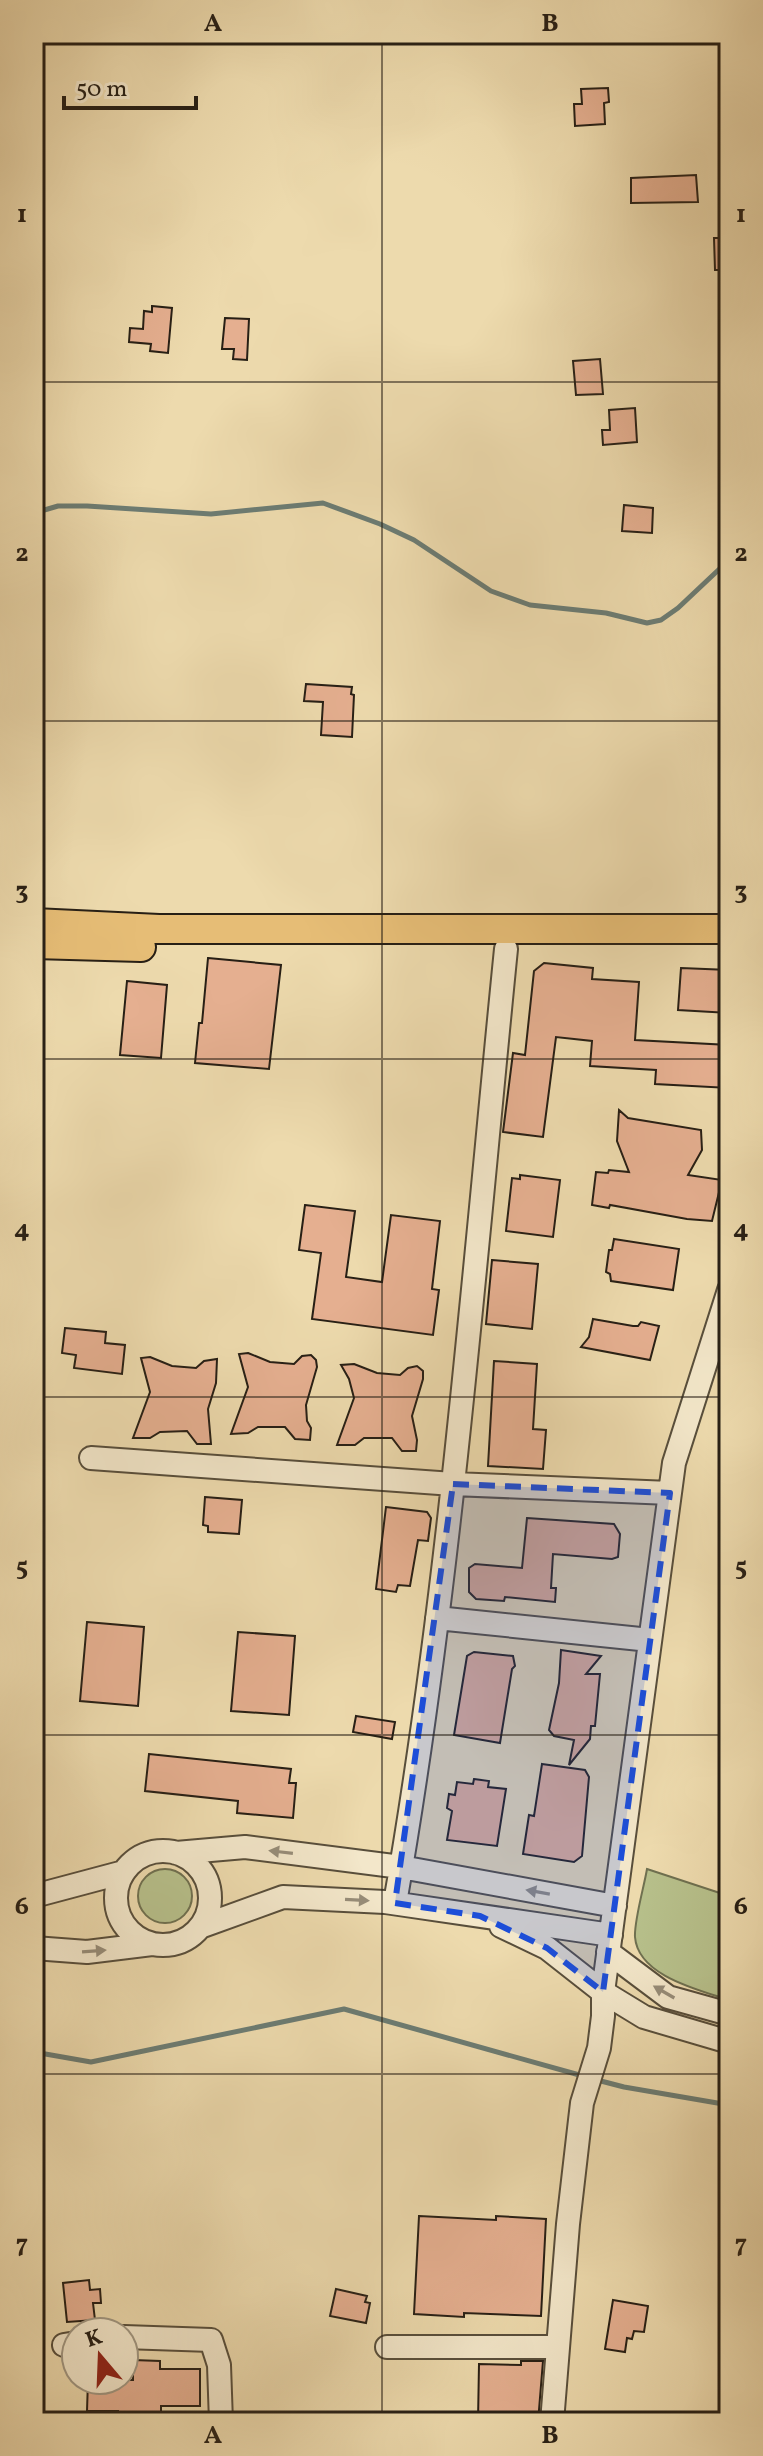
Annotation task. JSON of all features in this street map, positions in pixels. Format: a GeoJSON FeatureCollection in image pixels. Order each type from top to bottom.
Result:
{"type":"FeatureCollection","features":[{"type":"Feature","properties":{"kind":"main road"},"geometry":{"type":"LineString","coordinates":[[34,923],[159,929],[729,929]]}},
{"type":"Feature","properties":{"kind":"main road"},"geometry":{"type":"LineString","coordinates":[[34,944],[187,948],[729,948]]}},
{"type":"Feature","properties":{"kind":"street"},"geometry":{"type":"LineString","coordinates":[[395,1903],[420,1753],[453,1484],[506,949]]}},
{"type":"Feature","properties":{"kind":"street"},"geometry":{"type":"LineString","coordinates":[[552,2422],[568,2224],[582,2103],[599,2048],[603,1992],[674,1463],[729,1290]]}},
{"type":"Feature","properties":{"kind":"street"},"geometry":{"type":"LineString","coordinates":[[91,1458],[453,1484],[670,1493]]}},
{"type":"Feature","properties":{"kind":"street"},"geometry":{"type":"LineString","coordinates":[[437,1618],[650,1640]]}},
{"type":"Feature","properties":{"kind":"street"},"geometry":{"type":"LineString","coordinates":[[153,1944],[129,1931],[121,1920],[116,1894],[124,1872],[140,1857],[152,1853],[245,1847],[401,1867],[615,1906]]}},
{"type":"Feature","properties":{"kind":"street"},"geometry":{"type":"LineString","coordinates":[[176,1853],[198,1866],[209,1890],[210,1903],[200,1927]]}},
{"type":"Feature","properties":{"kind":"street"},"geometry":{"type":"LineString","coordinates":[[34,1896],[124,1872]]}},
{"type":"Feature","properties":{"kind":"street"},"geometry":{"type":"LineString","coordinates":[[34,1948],[87,1952],[180,1942],[200,1927],[283,1897],[395,1903],[480,1916],[610,1944],[668,1997],[729,2014]]}},
{"type":"Feature","properties":{"kind":"street"},"geometry":{"type":"LineString","coordinates":[[480,1916],[547,1948],[603,1992],[644,2017],[729,2042]]}},
{"type":"Feature","properties":{"kind":"street"},"geometry":{"type":"LineString","coordinates":[[140,2338],[211,2340],[219,2365],[221,2422]]}},
{"type":"Feature","properties":{"kind":"street"},"geometry":{"type":"LineString","coordinates":[[387,2347],[558,2347]]}},
{"type":"Feature","properties":{"kind":"highlighted area"},"geometry":{"type":"Polygon","coordinates":[[[453,1484],[670,1493],[603,1992],[547,1948],[480,1916],[395,1903],[453,1484]]]}},
{"type":"Feature","properties":{"kind":"green space"},"geometry":{"type":"Polygon","coordinates":[[[165,1869],[184,1877],[192,1896],[184,1915],[165,1923],[146,1915],[138,1896],[146,1877],[165,1869]]]}},
{"type":"Feature","properties":{"kind":"green space"},"geometry":{"type":"Polygon","coordinates":[[[647,1869],[729,1896],[729,2000],[672,1979],[647,1962],[639,1950],[635,1930],[647,1869]]]}},
{"type":"Feature","properties":{"kind":"building"},"geometry":{"type":"Polygon","coordinates":[[[608,88],[609,102],[604,103],[605,124],[575,126],[574,104],[582,104],[581,89],[608,88]]]}},
{"type":"Feature","properties":{"kind":"building"},"geometry":{"type":"Polygon","coordinates":[[[696,175],[698,202],[631,203],[631,178],[696,175]]]}},
{"type":"Feature","properties":{"kind":"building"},"geometry":{"type":"Polygon","coordinates":[[[714,238],[729,238],[729,270],[715,270],[714,238]]]}},
{"type":"Feature","properties":{"kind":"building"},"geometry":{"type":"Polygon","coordinates":[[[152,306],[172,308],[168,353],[150,351],[151,344],[129,342],[130,328],[143,329],[144,311],[152,312],[152,306]]]}},
{"type":"Feature","properties":{"kind":"building"},"geometry":{"type":"Polygon","coordinates":[[[225,318],[249,319],[247,360],[233,359],[234,349],[222,349],[225,318]]]}},
{"type":"Feature","properties":{"kind":"building"},"geometry":{"type":"Polygon","coordinates":[[[600,359],[603,394],[576,395],[573,361],[600,359]]]}},
{"type":"Feature","properties":{"kind":"building"},"geometry":{"type":"Polygon","coordinates":[[[635,408],[637,442],[603,445],[602,430],[610,430],[609,410],[635,408]]]}},
{"type":"Feature","properties":{"kind":"building"},"geometry":{"type":"Polygon","coordinates":[[[624,505],[653,508],[652,533],[622,531],[624,505]]]}},
{"type":"Feature","properties":{"kind":"building"},"geometry":{"type":"Polygon","coordinates":[[[306,684],[352,687],[352,737],[321,735],[323,702],[304,701],[306,684]]]}},
{"type":"Feature","properties":{"kind":"building"},"geometry":{"type":"Polygon","coordinates":[[[208,958],[281,965],[269,1069],[195,1063],[208,958]]]}},
{"type":"Feature","properties":{"kind":"building"},"geometry":{"type":"Polygon","coordinates":[[[544,963],[593,968],[592,979],[639,982],[635,1040],[729,1045],[729,1088],[655,1084],[656,1070],[590,1066],[592,1041],[556,1037],[543,1137],[503,1132],[513,1053],[525,1055],[534,971],[544,963]]]}},
{"type":"Feature","properties":{"kind":"building"},"geometry":{"type":"Polygon","coordinates":[[[681,968],[729,970],[729,1013],[678,1010],[681,968]]]}},
{"type":"Feature","properties":{"kind":"building"},"geometry":{"type":"Polygon","coordinates":[[[127,981],[167,985],[161,1058],[120,1055],[127,981]]]}},
{"type":"Feature","properties":{"kind":"building"},"geometry":{"type":"Polygon","coordinates":[[[619,1110],[628,1118],[701,1130],[702,1150],[688,1175],[722,1180],[712,1221],[592,1205],[596,1172],[629,1172],[617,1141],[619,1110]]]}},
{"type":"Feature","properties":{"kind":"building"},"geometry":{"type":"Polygon","coordinates":[[[520,1175],[560,1180],[553,1237],[506,1231],[512,1178],[520,1179],[520,1175]]]}},
{"type":"Feature","properties":{"kind":"building"},"geometry":{"type":"Polygon","coordinates":[[[305,1205],[355,1211],[346,1277],[382,1282],[391,1215],[440,1221],[432,1289],[439,1290],[433,1335],[312,1319],[321,1253],[299,1250],[305,1205]]]}},
{"type":"Feature","properties":{"kind":"building"},"geometry":{"type":"Polygon","coordinates":[[[614,1239],[679,1249],[673,1290],[611,1281],[610,1274],[606,1272],[614,1239]]]}},
{"type":"Feature","properties":{"kind":"building"},"geometry":{"type":"Polygon","coordinates":[[[492,1260],[538,1264],[532,1329],[486,1324],[492,1260]]]}},
{"type":"Feature","properties":{"kind":"building"},"geometry":{"type":"Polygon","coordinates":[[[593,1319],[633,1326],[641,1322],[659,1326],[650,1360],[581,1347],[589,1337],[593,1319]]]}},
{"type":"Feature","properties":{"kind":"building"},"geometry":{"type":"Polygon","coordinates":[[[65,1328],[106,1332],[105,1343],[125,1345],[122,1374],[74,1368],[76,1355],[62,1353],[65,1328]]]}},
{"type":"Feature","properties":{"kind":"building"},"geometry":{"type":"Polygon","coordinates":[[[248,1353],[270,1362],[294,1364],[302,1356],[311,1355],[316,1360],[317,1367],[306,1405],[310,1440],[295,1439],[285,1427],[258,1427],[248,1433],[231,1434],[248,1387],[239,1354],[248,1353]]]}},
{"type":"Feature","properties":{"kind":"building"},"geometry":{"type":"Polygon","coordinates":[[[150,1357],[172,1366],[196,1368],[204,1361],[217,1359],[216,1383],[208,1409],[211,1444],[197,1444],[187,1431],[160,1432],[150,1438],[133,1438],[150,1392],[141,1358],[150,1357]]]}},
{"type":"Feature","properties":{"kind":"building"},"geometry":{"type":"Polygon","coordinates":[[[494,1361],[537,1364],[533,1429],[546,1430],[543,1469],[488,1466],[494,1361]]]}},
{"type":"Feature","properties":{"kind":"building"},"geometry":{"type":"Polygon","coordinates":[[[354,1364],[377,1373],[400,1375],[408,1368],[417,1366],[423,1371],[412,1416],[416,1451],[402,1451],[392,1438],[364,1438],[355,1445],[337,1445],[354,1398],[341,1365],[354,1364]]]}},
{"type":"Feature","properties":{"kind":"building"},"geometry":{"type":"Polygon","coordinates":[[[205,1497],[242,1500],[239,1534],[208,1532],[208,1526],[203,1525],[205,1497]]]}},
{"type":"Feature","properties":{"kind":"building"},"geometry":{"type":"Polygon","coordinates":[[[386,1507],[427,1512],[431,1518],[428,1541],[418,1540],[410,1586],[398,1585],[396,1592],[376,1589],[386,1507]]]}},
{"type":"Feature","properties":{"kind":"building"},"geometry":{"type":"Polygon","coordinates":[[[527,1518],[614,1524],[620,1534],[618,1557],[553,1554],[551,1588],[556,1588],[555,1602],[505,1597],[504,1601],[476,1599],[469,1592],[469,1568],[475,1564],[522,1568],[527,1518]]]}},
{"type":"Feature","properties":{"kind":"building"},"geometry":{"type":"Polygon","coordinates":[[[87,1622],[144,1627],[138,1706],[80,1701],[87,1622]]]}},
{"type":"Feature","properties":{"kind":"building"},"geometry":{"type":"Polygon","coordinates":[[[238,1632],[295,1636],[289,1715],[231,1711],[238,1632]]]}},
{"type":"Feature","properties":{"kind":"building"},"geometry":{"type":"Polygon","coordinates":[[[561,1650],[601,1656],[586,1674],[600,1674],[595,1726],[591,1726],[590,1739],[569,1765],[574,1740],[554,1736],[549,1730],[559,1683],[561,1650]]]}},
{"type":"Feature","properties":{"kind":"building"},"geometry":{"type":"Polygon","coordinates":[[[474,1652],[513,1656],[515,1666],[500,1743],[454,1735],[467,1656],[474,1652]]]}},
{"type":"Feature","properties":{"kind":"building"},"geometry":{"type":"Polygon","coordinates":[[[356,1716],[395,1722],[392,1739],[353,1732],[356,1716]]]}},
{"type":"Feature","properties":{"kind":"building"},"geometry":{"type":"Polygon","coordinates":[[[149,1754],[291,1769],[289,1783],[296,1783],[293,1818],[237,1813],[238,1801],[145,1791],[149,1754]]]}},
{"type":"Feature","properties":{"kind":"building"},"geometry":{"type":"Polygon","coordinates":[[[542,1764],[585,1770],[589,1777],[582,1856],[574,1862],[523,1854],[529,1815],[534,1816],[542,1764]]]}},
{"type":"Feature","properties":{"kind":"building"},"geometry":{"type":"Polygon","coordinates":[[[474,1779],[489,1781],[488,1787],[506,1789],[497,1846],[447,1840],[452,1811],[447,1808],[449,1794],[455,1795],[457,1782],[473,1784],[474,1779]]]}},
{"type":"Feature","properties":{"kind":"building"},"geometry":{"type":"Polygon","coordinates":[[[419,2216],[546,2219],[541,2316],[414,2314],[419,2216]]]}},
{"type":"Feature","properties":{"kind":"building"},"geometry":{"type":"Polygon","coordinates":[[[89,2280],[90,2290],[100,2289],[101,2303],[93,2303],[95,2316],[66,2316],[63,2283],[89,2280]]]}},
{"type":"Feature","properties":{"kind":"building"},"geometry":{"type":"Polygon","coordinates":[[[336,2289],[367,2296],[365,2302],[370,2303],[366,2323],[330,2316],[336,2289]]]}},
{"type":"Feature","properties":{"kind":"building"},"geometry":{"type":"Polygon","coordinates":[[[613,2300],[648,2306],[644,2332],[634,2331],[632,2339],[627,2338],[625,2352],[605,2349],[613,2300]]]}},
{"type":"Feature","properties":{"kind":"building"},"geometry":{"type":"Polygon","coordinates":[[[140,2360],[160,2361],[160,2369],[200,2369],[200,2406],[161,2406],[161,2422],[118,2422],[118,2411],[87,2411],[87,2396],[140,2396],[140,2360]]]}},
{"type":"Feature","properties":{"kind":"building"},"geometry":{"type":"Polygon","coordinates":[[[521,2361],[543,2361],[538,2422],[478,2422],[479,2364],[521,2365],[521,2361]]]}},
{"type":"Feature","properties":{"kind":"waterway"},"geometry":{"type":"LineString","coordinates":[[34,513],[58,506],[87,506],[211,514],[323,503],[414,540],[491,591],[530,605],[606,613],[647,623],[661,620],[678,608],[729,560]]}},
{"type":"Feature","properties":{"kind":"waterway"},"geometry":{"type":"LineString","coordinates":[[34,2052],[91,2062],[344,2009],[583,2076]]}},
{"type":"Feature","properties":{"kind":"waterway"},"geometry":{"type":"LineString","coordinates":[[597,2080],[729,2105]]}}]}
